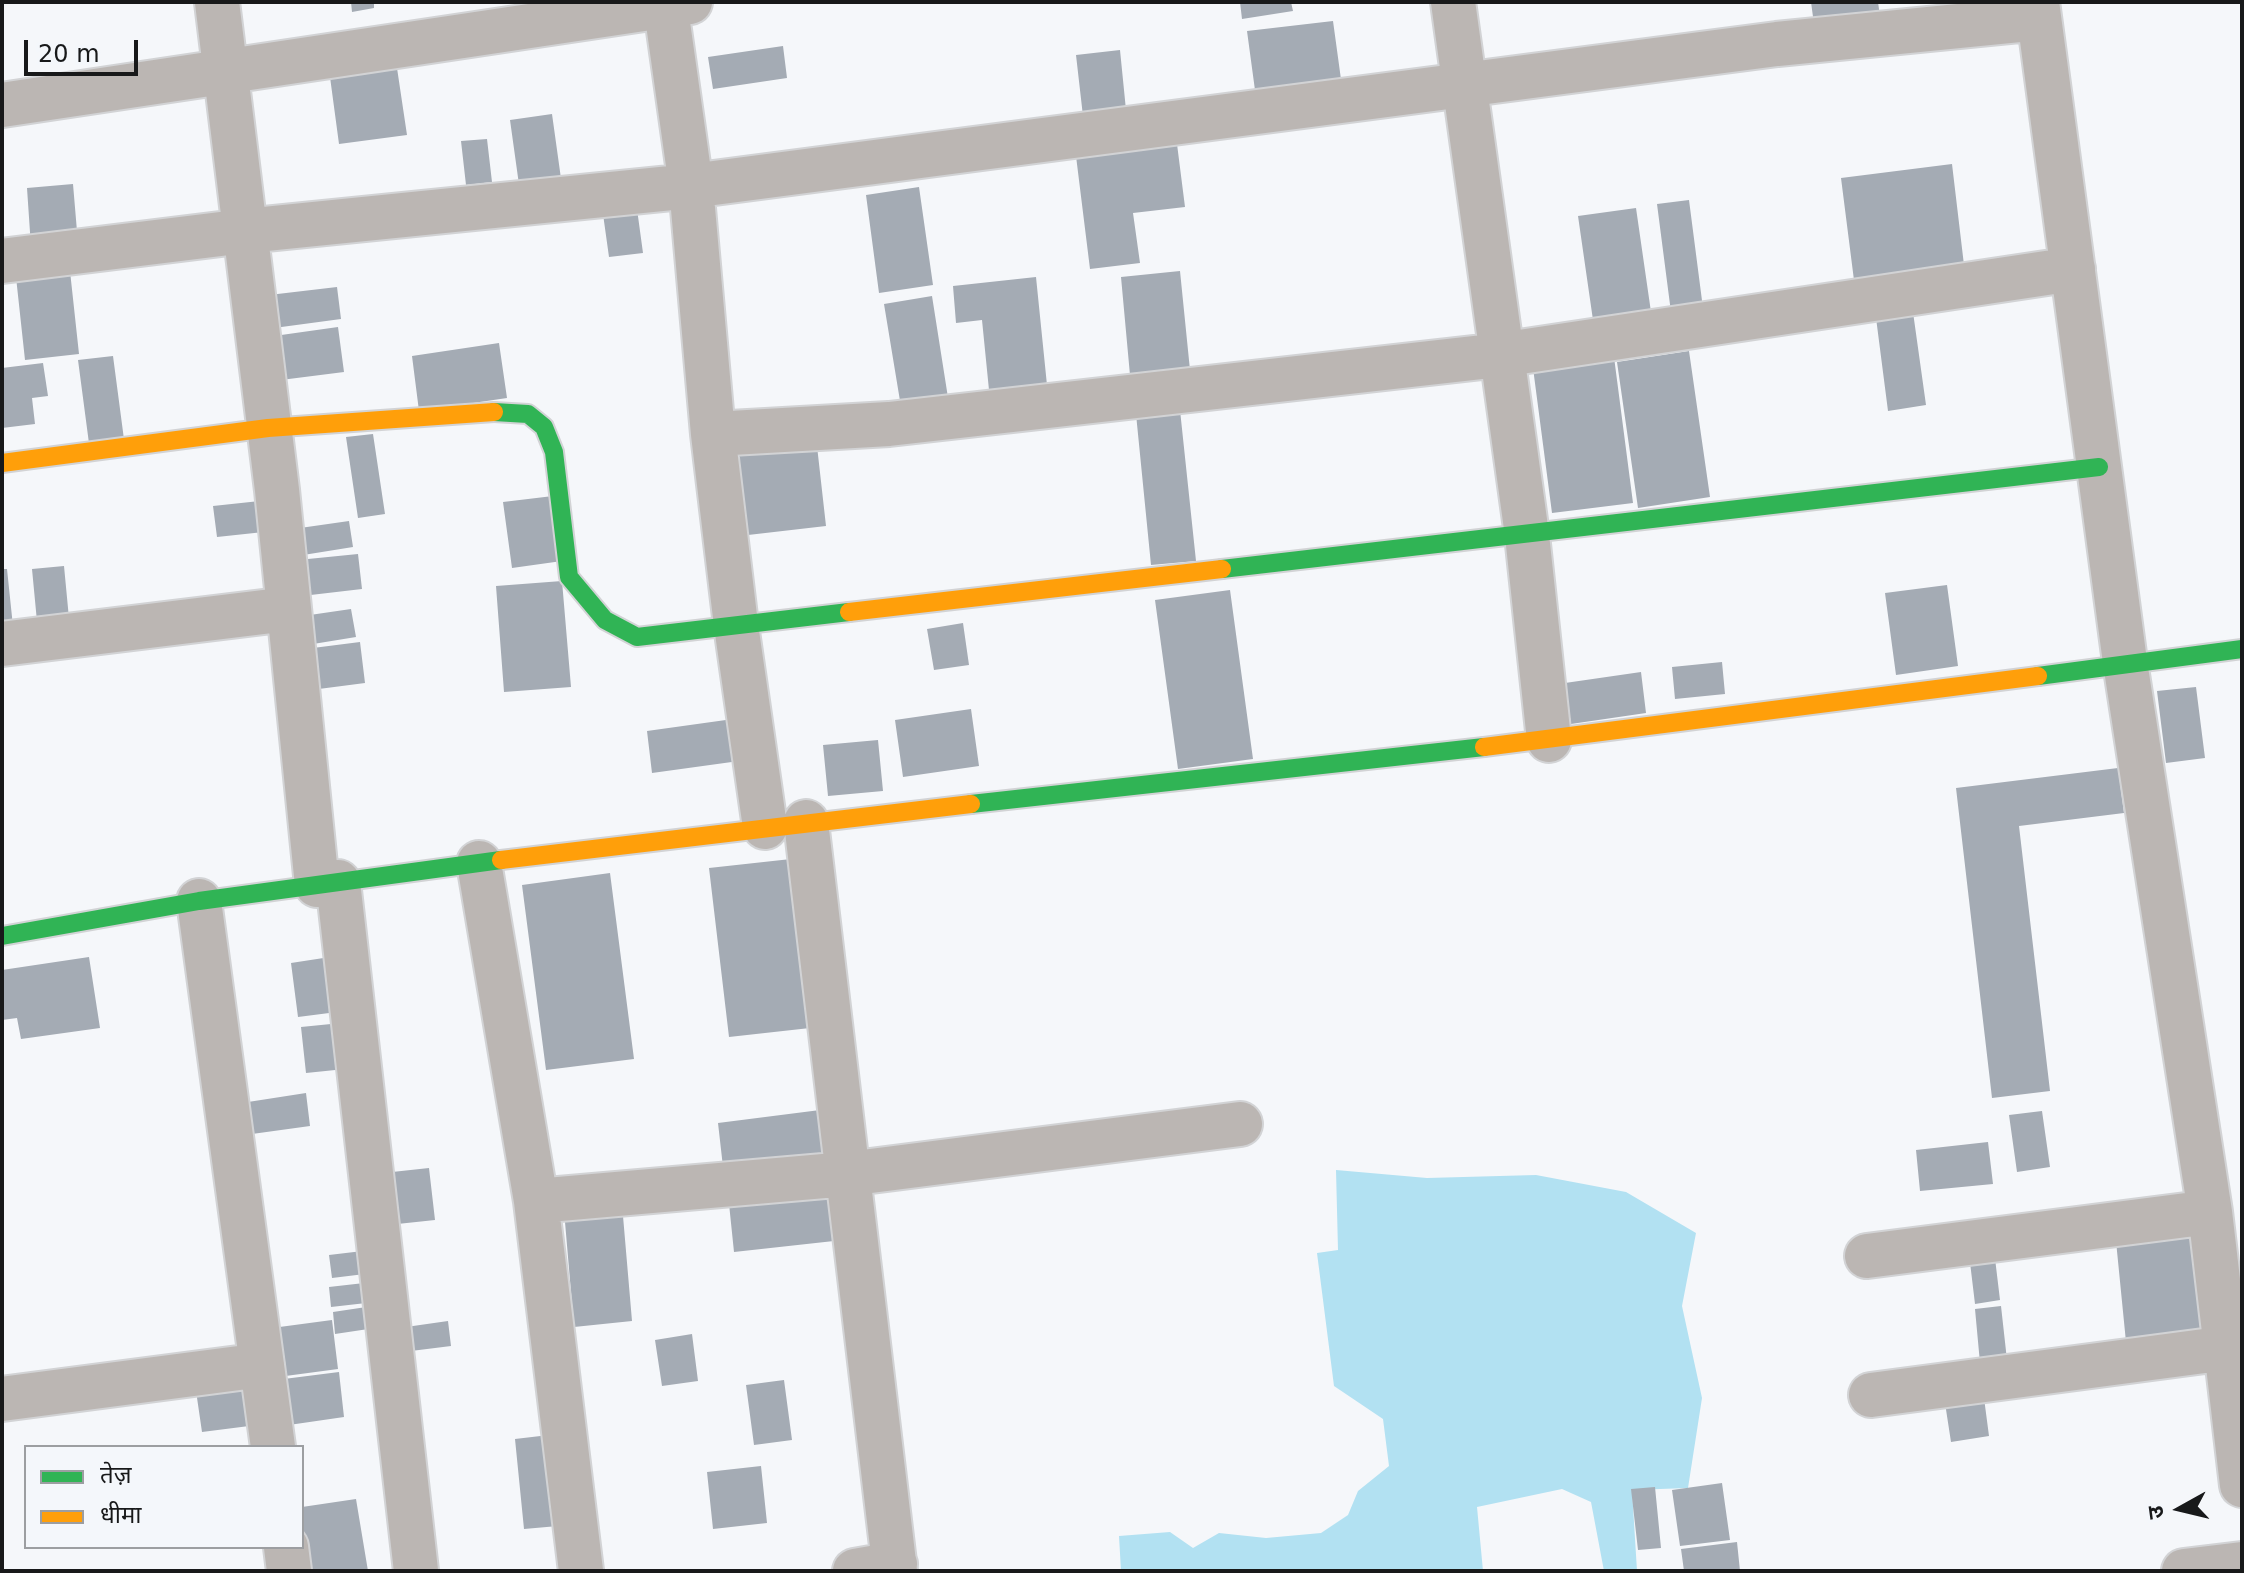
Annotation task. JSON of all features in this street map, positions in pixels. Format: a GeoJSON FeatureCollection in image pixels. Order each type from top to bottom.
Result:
{"type":"FeatureCollection","features":[{"type":"Feature","properties":{"kind":"street"},"geometry":{"type":"LineString","coordinates":[[217,2],[288,609],[328,884],[416,1571]]}},
{"type":"Feature","properties":{"kind":"street"},"geometry":{"type":"LineString","coordinates":[[1453,2],[1527,535],[1549,740]]}},
{"type":"Feature","properties":{"kind":"street"},"geometry":{"type":"LineString","coordinates":[[2,105],[673,3],[713,434],[736,625],[786,824],[847,1174],[882,1569]]}},
{"type":"Feature","properties":{"kind":"street"},"geometry":{"type":"LineString","coordinates":[[2,261],[245,231],[691,186],[2038,10],[2125,662],[2210,1212],[2231,1326],[2242,1485]]}},
{"type":"Feature","properties":{"kind":"street"},"geometry":{"type":"LineString","coordinates":[[713,434],[889,424],[1500,355],[2073,269]]}},
{"type":"Feature","properties":{"kind":"street"},"geometry":{"type":"LineString","coordinates":[[2,463],[268,428],[482,411],[528,414],[544,427],[554,452],[569,577],[605,620],[637,637],[2099,467]]}},
{"type":"Feature","properties":{"kind":"street"},"geometry":{"type":"LineString","coordinates":[[2,644],[288,609]]}},
{"type":"Feature","properties":{"kind":"street"},"geometry":{"type":"LineString","coordinates":[[2,936],[199,901],[479,863],[786,824],[1549,740],[2242,649]]}},
{"type":"Feature","properties":{"kind":"street"},"geometry":{"type":"LineString","coordinates":[[479,863],[536,1201],[581,1571]]}},
{"type":"Feature","properties":{"kind":"street"},"geometry":{"type":"LineString","coordinates":[[199,901],[273,1445]]}},
{"type":"Feature","properties":{"kind":"street"},"geometry":{"type":"LineString","coordinates":[[536,1201],[847,1174],[1240,1124]]}},
{"type":"Feature","properties":{"kind":"street"},"geometry":{"type":"LineString","coordinates":[[1867,1256],[2210,1212]]}},
{"type":"Feature","properties":{"kind":"street"},"geometry":{"type":"LineString","coordinates":[[1871,1395],[2231,1326]]}},
{"type":"Feature","properties":{"kind":"street"},"geometry":{"type":"LineString","coordinates":[[2,1399],[262,1365]]}},
{"type":"Feature","properties":{"kind":"street"},"geometry":{"type":"LineString","coordinates":[[286,1549],[289,1571]]}},
{"type":"Feature","properties":{"kind":"street"},"geometry":{"type":"LineString","coordinates":[[2184,1571],[2242,1564]]}},
{"type":"Feature","properties":{"kind":"water"},"geometry":{"type":"Polygon","coordinates":[[[1336,1170],[1427,1178],[1536,1175],[1626,1192],[1696,1233],[1682,1306],[1702,1398],[1688,1488],[1632,1490],[1637,1571],[1604,1571],[1591,1502],[1562,1489],[1477,1507],[1483,1571],[1121,1571],[1119,1536],[1170,1532],[1193,1548],[1219,1533],[1266,1538],[1321,1533],[1348,1515],[1358,1491],[1389,1466],[1383,1419],[1334,1386],[1317,1253],[1338,1250],[1336,1170]]]}},
{"type":"Feature","properties":{"kind":"building"},"geometry":{"type":"Polygon","coordinates":[[[351,2],[374,2],[374,8],[352,12],[351,2]]]}},
{"type":"Feature","properties":{"kind":"building"},"geometry":{"type":"Polygon","coordinates":[[[1240,2],[1291,2],[1293,11],[1242,19],[1240,2]]]}},
{"type":"Feature","properties":{"kind":"building"},"geometry":{"type":"Polygon","coordinates":[[[1811,2],[1878,2],[1882,31],[1816,39],[1811,2]]]}},
{"type":"Feature","properties":{"kind":"building"},"geometry":{"type":"Polygon","coordinates":[[[1333,21],[1343,94],[1257,105],[1247,31],[1333,21]]]}},
{"type":"Feature","properties":{"kind":"building"},"geometry":{"type":"Polygon","coordinates":[[[783,46],[787,78],[713,89],[708,57],[783,46]]]}},
{"type":"Feature","properties":{"kind":"building"},"geometry":{"type":"Polygon","coordinates":[[[1120,50],[1127,120],[1084,125],[1076,55],[1120,50]]]}},
{"type":"Feature","properties":{"kind":"building"},"geometry":{"type":"Polygon","coordinates":[[[397,68],[407,135],[339,144],[330,77],[397,68]]]}},
{"type":"Feature","properties":{"kind":"building"},"geometry":{"type":"Polygon","coordinates":[[[552,114],[563,193],[521,199],[510,120],[552,114]]]}},
{"type":"Feature","properties":{"kind":"building"},"geometry":{"type":"Polygon","coordinates":[[[487,139],[492,182],[466,185],[461,141],[487,139]]]}},
{"type":"Feature","properties":{"kind":"building"},"geometry":{"type":"Polygon","coordinates":[[[1177,144],[1185,207],[1133,213],[1140,263],[1090,269],[1076,156],[1177,144]]]}},
{"type":"Feature","properties":{"kind":"building"},"geometry":{"type":"Polygon","coordinates":[[[1952,164],[1966,282],[1856,296],[1841,178],[1952,164]]]}},
{"type":"Feature","properties":{"kind":"building"},"geometry":{"type":"Polygon","coordinates":[[[73,184],[78,243],[31,247],[27,188],[73,184]]]}},
{"type":"Feature","properties":{"kind":"building"},"geometry":{"type":"Polygon","coordinates":[[[919,187],[933,285],[879,293],[866,195],[919,187]]]}},
{"type":"Feature","properties":{"kind":"building"},"geometry":{"type":"Polygon","coordinates":[[[1689,200],[1704,316],[1672,320],[1657,204],[1689,200]]]}},
{"type":"Feature","properties":{"kind":"building"},"geometry":{"type":"Polygon","coordinates":[[[1636,208],[1652,319],[1594,327],[1578,216],[1636,208]]]}},
{"type":"Feature","properties":{"kind":"building"},"geometry":{"type":"Polygon","coordinates":[[[637,209],[643,253],[609,257],[603,214],[637,209]]]}},
{"type":"Feature","properties":{"kind":"building"},"geometry":{"type":"Polygon","coordinates":[[[70,271],[79,354],[25,360],[16,277],[70,271]]]}},
{"type":"Feature","properties":{"kind":"building"},"geometry":{"type":"Polygon","coordinates":[[[1180,271],[1191,380],[1131,386],[1121,277],[1180,271]]]}},
{"type":"Feature","properties":{"kind":"building"},"geometry":{"type":"Polygon","coordinates":[[[1036,277],[1048,395],[990,400],[982,320],[956,323],[953,286],[1036,277]]]}},
{"type":"Feature","properties":{"kind":"building"},"geometry":{"type":"Polygon","coordinates":[[[337,287],[341,319],[274,328],[269,295],[337,287]]]}},
{"type":"Feature","properties":{"kind":"building"},"geometry":{"type":"Polygon","coordinates":[[[932,296],[949,404],[902,413],[884,304],[932,296]]]}},
{"type":"Feature","properties":{"kind":"building"},"geometry":{"type":"Polygon","coordinates":[[[1912,305],[1926,405],[1888,411],[1875,310],[1912,305]]]}},
{"type":"Feature","properties":{"kind":"building"},"geometry":{"type":"Polygon","coordinates":[[[338,327],[344,372],[273,381],[267,337],[338,327]]]}},
{"type":"Feature","properties":{"kind":"building"},"geometry":{"type":"Polygon","coordinates":[[[499,343],[507,398],[419,411],[412,356],[499,343]]]}},
{"type":"Feature","properties":{"kind":"building"},"geometry":{"type":"Polygon","coordinates":[[[1689,351],[1710,497],[1638,508],[1617,362],[1689,351]]]}},
{"type":"Feature","properties":{"kind":"building"},"geometry":{"type":"Polygon","coordinates":[[[113,356],[125,447],[90,451],[78,360],[113,356]]]}},
{"type":"Feature","properties":{"kind":"building"},"geometry":{"type":"Polygon","coordinates":[[[1614,357],[1633,503],[1552,513],[1533,368],[1614,357]]]}},
{"type":"Feature","properties":{"kind":"building"},"geometry":{"type":"Polygon","coordinates":[[[43,363],[48,396],[32,398],[35,424],[2,428],[2,368],[43,363]]]}},
{"type":"Feature","properties":{"kind":"building"},"geometry":{"type":"Polygon","coordinates":[[[1180,410],[1196,561],[1151,565],[1136,414],[1180,410]]]}},
{"type":"Feature","properties":{"kind":"building"},"geometry":{"type":"Polygon","coordinates":[[[373,434],[385,514],[358,518],[346,437],[373,434]]]}},
{"type":"Feature","properties":{"kind":"building"},"geometry":{"type":"Polygon","coordinates":[[[817,446],[826,526],[748,535],[739,455],[817,446]]]}},
{"type":"Feature","properties":{"kind":"building"},"geometry":{"type":"Polygon","coordinates":[[[553,496],[562,561],[512,568],[503,502],[553,496]]]}},
{"type":"Feature","properties":{"kind":"building"},"geometry":{"type":"Polygon","coordinates":[[[269,500],[273,531],[217,537],[213,506],[269,500]]]}},
{"type":"Feature","properties":{"kind":"building"},"geometry":{"type":"Polygon","coordinates":[[[349,521],[353,547],[297,556],[293,529],[349,521]]]}},
{"type":"Feature","properties":{"kind":"building"},"geometry":{"type":"Polygon","coordinates":[[[358,554],[362,589],[302,596],[298,560],[358,554]]]}},
{"type":"Feature","properties":{"kind":"building"},"geometry":{"type":"Polygon","coordinates":[[[64,566],[70,629],[38,632],[32,569],[64,566]]]}},
{"type":"Feature","properties":{"kind":"building"},"geometry":{"type":"Polygon","coordinates":[[[2,569],[7,569],[14,636],[2,637],[2,569]]]}},
{"type":"Feature","properties":{"kind":"building"},"geometry":{"type":"Polygon","coordinates":[[[562,581],[571,687],[504,692],[496,586],[562,581]]]}},
{"type":"Feature","properties":{"kind":"building"},"geometry":{"type":"Polygon","coordinates":[[[1947,585],[1958,666],[1896,675],[1885,593],[1947,585]]]}},
{"type":"Feature","properties":{"kind":"building"},"geometry":{"type":"Polygon","coordinates":[[[1230,590],[1253,759],[1178,769],[1155,600],[1230,590]]]}},
{"type":"Feature","properties":{"kind":"building"},"geometry":{"type":"Polygon","coordinates":[[[351,609],[356,637],[307,645],[303,616],[351,609]]]}},
{"type":"Feature","properties":{"kind":"building"},"geometry":{"type":"Polygon","coordinates":[[[963,623],[969,665],[934,670],[927,629],[963,623]]]}},
{"type":"Feature","properties":{"kind":"building"},"geometry":{"type":"Polygon","coordinates":[[[360,642],[365,683],[311,690],[305,649],[360,642]]]}},
{"type":"Feature","properties":{"kind":"building"},"geometry":{"type":"Polygon","coordinates":[[[1722,662],[1725,694],[1675,699],[1672,667],[1722,662]]]}},
{"type":"Feature","properties":{"kind":"building"},"geometry":{"type":"Polygon","coordinates":[[[1641,672],[1646,713],[1571,724],[1565,683],[1641,672]]]}},
{"type":"Feature","properties":{"kind":"building"},"geometry":{"type":"Polygon","coordinates":[[[2196,687],[2205,758],[2166,763],[2157,691],[2196,687]]]}},
{"type":"Feature","properties":{"kind":"building"},"geometry":{"type":"Polygon","coordinates":[[[971,709],[979,766],[903,777],[895,720],[971,709]]]}},
{"type":"Feature","properties":{"kind":"building"},"geometry":{"type":"Polygon","coordinates":[[[733,719],[739,761],[652,773],[647,731],[733,719]]]}},
{"type":"Feature","properties":{"kind":"building"},"geometry":{"type":"Polygon","coordinates":[[[878,740],[883,791],[828,796],[823,745],[878,740]]]}},
{"type":"Feature","properties":{"kind":"building"},"geometry":{"type":"Polygon","coordinates":[[[2118,768],[2124,813],[2019,826],[2050,1091],[1992,1098],[1956,788],[2118,768]]]}},
{"type":"Feature","properties":{"kind":"building"},"geometry":{"type":"Polygon","coordinates":[[[791,859],[810,1028],[729,1037],[709,868],[791,859]]]}},
{"type":"Feature","properties":{"kind":"building"},"geometry":{"type":"Polygon","coordinates":[[[610,873],[634,1059],[546,1070],[522,885],[610,873]]]}},
{"type":"Feature","properties":{"kind":"building"},"geometry":{"type":"Polygon","coordinates":[[[89,957],[100,1028],[21,1039],[17,1018],[2,1020],[2,970],[89,957]]]}},
{"type":"Feature","properties":{"kind":"building"},"geometry":{"type":"Polygon","coordinates":[[[330,957],[337,1012],[298,1017],[291,963],[330,957]]]}},
{"type":"Feature","properties":{"kind":"building"},"geometry":{"type":"Polygon","coordinates":[[[341,1023],[345,1069],[306,1073],[301,1027],[341,1023]]]}},
{"type":"Feature","properties":{"kind":"building"},"geometry":{"type":"Polygon","coordinates":[[[306,1093],[310,1126],[252,1134],[248,1102],[306,1093]]]}},
{"type":"Feature","properties":{"kind":"building"},"geometry":{"type":"Polygon","coordinates":[[[828,1109],[833,1152],[723,1167],[718,1123],[828,1109]]]}},
{"type":"Feature","properties":{"kind":"building"},"geometry":{"type":"Polygon","coordinates":[[[2042,1111],[2050,1167],[2017,1172],[2009,1115],[2042,1111]]]}},
{"type":"Feature","properties":{"kind":"building"},"geometry":{"type":"Polygon","coordinates":[[[1988,1142],[1993,1184],[1920,1191],[1916,1150],[1988,1142]]]}},
{"type":"Feature","properties":{"kind":"building"},"geometry":{"type":"Polygon","coordinates":[[[429,1168],[435,1220],[388,1225],[383,1173],[429,1168]]]}},
{"type":"Feature","properties":{"kind":"building"},"geometry":{"type":"Polygon","coordinates":[[[837,1182],[843,1240],[734,1252],[728,1194],[837,1182]]]}},
{"type":"Feature","properties":{"kind":"building"},"geometry":{"type":"Polygon","coordinates":[[[623,1216],[632,1321],[574,1327],[565,1222],[623,1216]]]}},
{"type":"Feature","properties":{"kind":"building"},"geometry":{"type":"Polygon","coordinates":[[[2198,1232],[2209,1334],[2126,1342],[2116,1241],[2198,1232]]]}},
{"type":"Feature","properties":{"kind":"building"},"geometry":{"type":"Polygon","coordinates":[[[371,1250],[373,1273],[332,1278],[329,1255],[371,1250]]]}},
{"type":"Feature","properties":{"kind":"building"},"geometry":{"type":"Polygon","coordinates":[[[1994,1250],[2000,1300],[1975,1304],[1969,1254],[1994,1250]]]}},
{"type":"Feature","properties":{"kind":"building"},"geometry":{"type":"Polygon","coordinates":[[[373,1282],[375,1302],[331,1307],[329,1287],[373,1282]]]}},
{"type":"Feature","properties":{"kind":"building"},"geometry":{"type":"Polygon","coordinates":[[[373,1306],[375,1328],[335,1334],[333,1312],[373,1306]]]}},
{"type":"Feature","properties":{"kind":"building"},"geometry":{"type":"Polygon","coordinates":[[[2001,1306],[2007,1360],[1980,1363],[1975,1309],[2001,1306]]]}},
{"type":"Feature","properties":{"kind":"building"},"geometry":{"type":"Polygon","coordinates":[[[332,1320],[338,1369],[278,1377],[272,1328],[332,1320]]]}},
{"type":"Feature","properties":{"kind":"building"},"geometry":{"type":"Polygon","coordinates":[[[448,1321],[451,1346],[403,1352],[399,1328],[448,1321]]]}},
{"type":"Feature","properties":{"kind":"building"},"geometry":{"type":"Polygon","coordinates":[[[692,1334],[698,1381],[662,1386],[655,1340],[692,1334]]]}},
{"type":"Feature","properties":{"kind":"building"},"geometry":{"type":"Polygon","coordinates":[[[339,1372],[344,1417],[282,1426],[276,1380],[339,1372]]]}},
{"type":"Feature","properties":{"kind":"building"},"geometry":{"type":"Polygon","coordinates":[[[251,1377],[257,1425],[202,1432],[195,1384],[251,1377]]]}},
{"type":"Feature","properties":{"kind":"building"},"geometry":{"type":"Polygon","coordinates":[[[784,1380],[792,1440],[754,1445],[746,1385],[784,1380]]]}},
{"type":"Feature","properties":{"kind":"building"},"geometry":{"type":"Polygon","coordinates":[[[1984,1398],[1989,1436],[1951,1442],[1945,1403],[1984,1398]]]}},
{"type":"Feature","properties":{"kind":"building"},"geometry":{"type":"Polygon","coordinates":[[[549,1435],[558,1526],[524,1529],[515,1439],[549,1435]]]}},
{"type":"Feature","properties":{"kind":"building"},"geometry":{"type":"Polygon","coordinates":[[[761,1466],[767,1523],[713,1529],[707,1472],[761,1466]]]}},
{"type":"Feature","properties":{"kind":"building"},"geometry":{"type":"Polygon","coordinates":[[[1722,1483],[1730,1540],[1680,1546],[1672,1490],[1722,1483]]]}},
{"type":"Feature","properties":{"kind":"building"},"geometry":{"type":"Polygon","coordinates":[[[1655,1487],[1661,1548],[1638,1550],[1631,1489],[1655,1487]]]}},
{"type":"Feature","properties":{"kind":"building"},"geometry":{"type":"Polygon","coordinates":[[[356,1499],[368,1571],[299,1571],[300,1549],[304,1549],[304,1507],[356,1499]]]}},
{"type":"Feature","properties":{"kind":"building"},"geometry":{"type":"Polygon","coordinates":[[[1737,1542],[1740,1571],[1684,1571],[1681,1549],[1737,1542]]]}},
{"type":"Feature","properties":{"kind":"traffic: fast"},"geometry":{"type":"LineString","coordinates":[[494,412],[528,414],[544,427],[554,452],[569,577],[605,620],[637,637],[849,612]]}},
{"type":"Feature","properties":{"kind":"traffic: fast"},"geometry":{"type":"LineString","coordinates":[[1222,569],[2099,467]]}},
{"type":"Feature","properties":{"kind":"traffic: fast"},"geometry":{"type":"LineString","coordinates":[[2038,676],[2242,649]]}},
{"type":"Feature","properties":{"kind":"traffic: fast"},"geometry":{"type":"LineString","coordinates":[[971,804],[1484,747]]}},
{"type":"Feature","properties":{"kind":"traffic: fast"},"geometry":{"type":"LineString","coordinates":[[2,936],[199,901],[501,860]]}},
{"type":"Feature","properties":{"kind":"traffic: slow"},"geometry":{"type":"LineString","coordinates":[[2,463],[268,428],[494,412]]}},
{"type":"Feature","properties":{"kind":"traffic: slow"},"geometry":{"type":"LineString","coordinates":[[849,612],[1222,569]]}},
{"type":"Feature","properties":{"kind":"traffic: slow"},"geometry":{"type":"LineString","coordinates":[[1484,747],[2038,676]]}},
{"type":"Feature","properties":{"kind":"traffic: slow"},"geometry":{"type":"LineString","coordinates":[[501,860],[971,804]]}}]}
